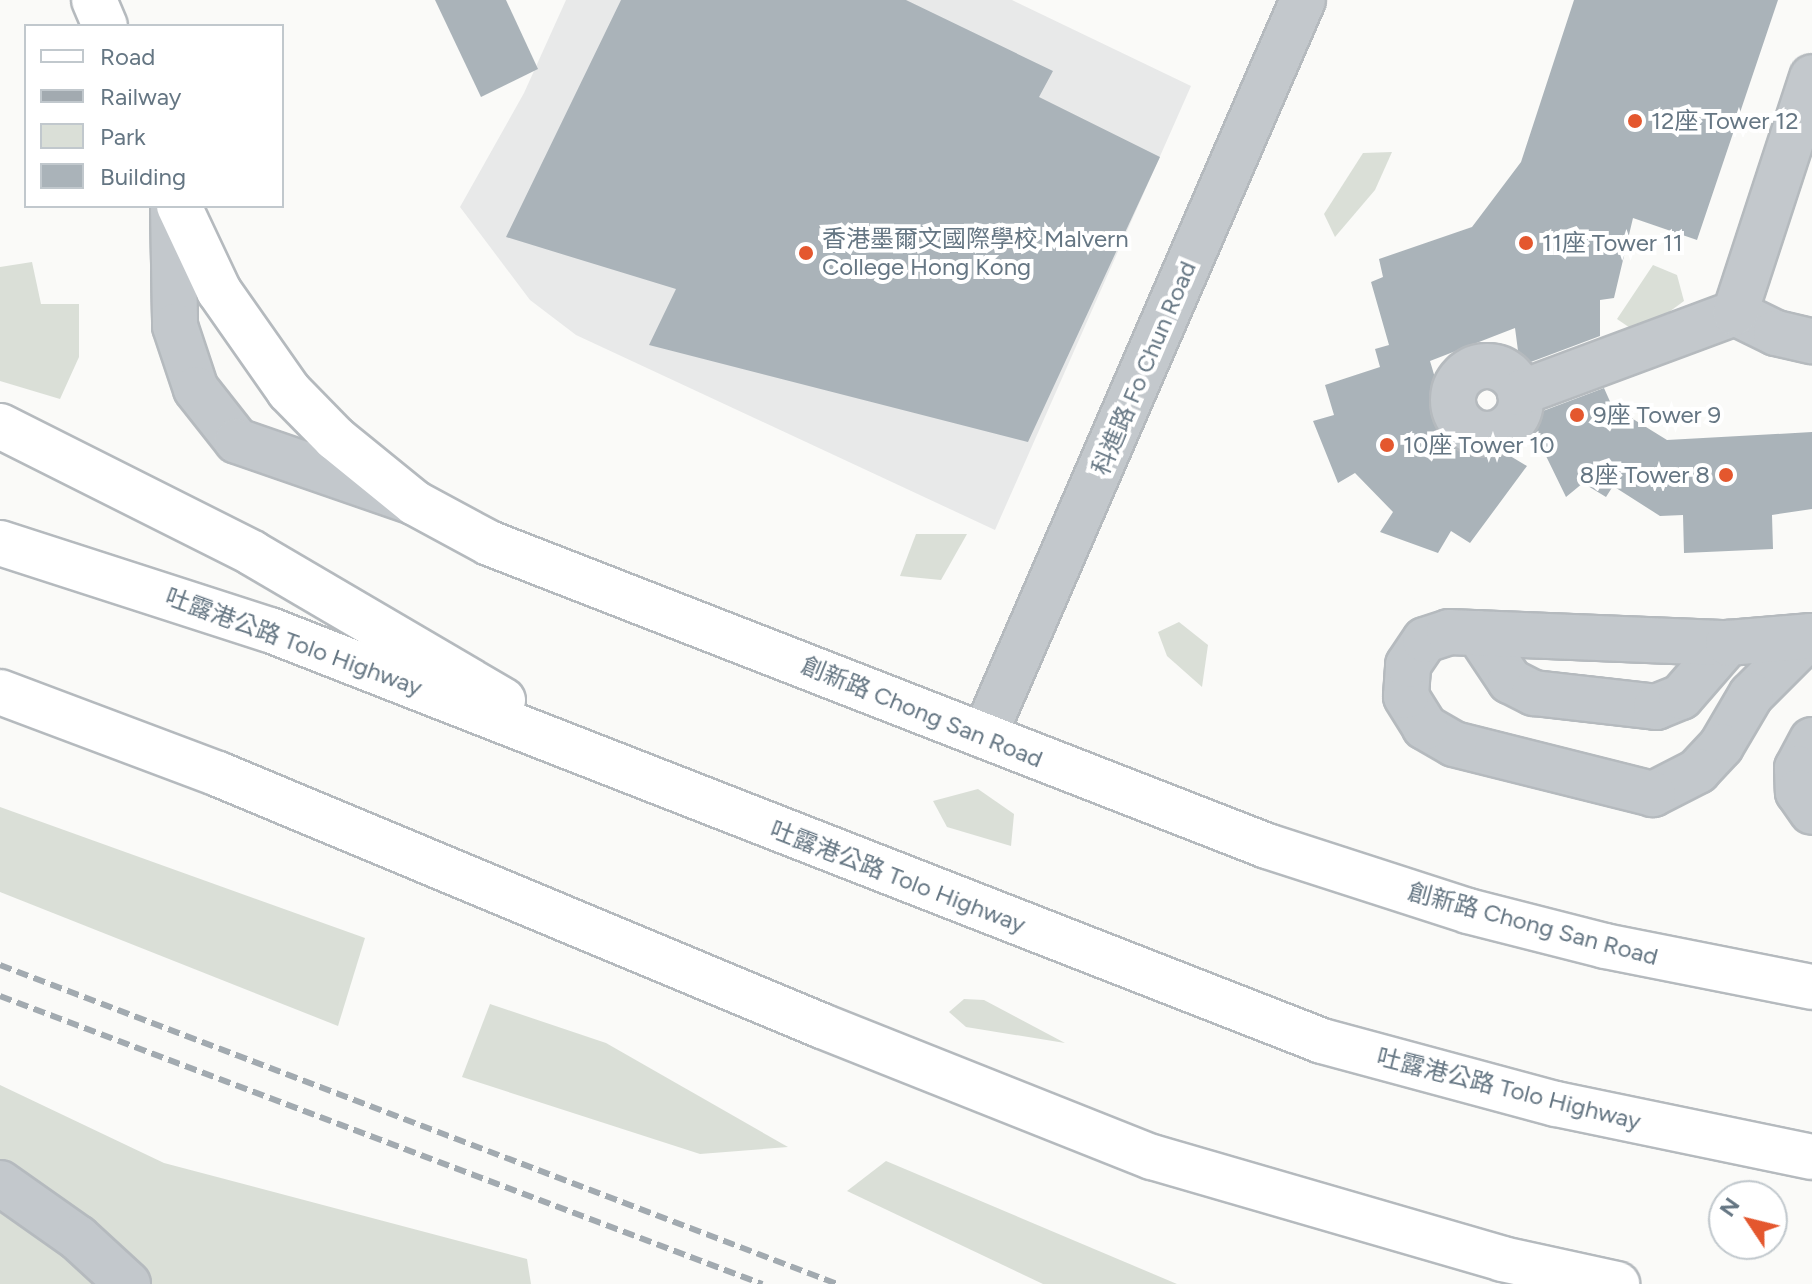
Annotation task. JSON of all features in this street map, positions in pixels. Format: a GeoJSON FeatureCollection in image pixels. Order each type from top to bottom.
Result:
{"type":"FeatureCollection","features":[{"type":"Feature","properties":{"kind":"main road"},"geometry":{"type":"LineString","coordinates":[[94,0],[104,24]]}},
{"type":"Feature","properties":{"kind":"main road","name":"創新路 Chong San Road"},"geometry":{"type":"LineString","coordinates":[[177,208],[219,291],[289,391],[335,438],[415,503],[549,569],[1267,846],[1468,911],[1605,946],[1812,987]]}},
{"type":"Feature","properties":{"kind":"main road"},"geometry":{"type":"LineString","coordinates":[[0,426],[252,553],[381,624],[599,761]]}},
{"type":"Feature","properties":{"kind":"main road","name":"吐露港公路 Tolo Highway"},"geometry":{"type":"LineString","coordinates":[[0,543],[270,630],[1322,1041],[1570,1107],[1812,1157]]}},
{"type":"Feature","properties":{"kind":"main road"},"geometry":{"type":"LineString","coordinates":[[0,692],[218,774],[822,1026],[1152,1157],[1502,1259],[1617,1284]]}},
{"type":"Feature","properties":{"kind":"street","name":"科進路 Fo Chun Road"},"geometry":{"type":"LineString","coordinates":[[984,736],[1303,0]]}},
{"type":"Feature","properties":{"kind":"street"},"geometry":{"type":"LineString","coordinates":[[1735,313],[1812,77]]}},
{"type":"Feature","properties":{"kind":"street"},"geometry":{"type":"LineString","coordinates":[[176,208],[175,326],[196,389],[237,441],[415,503]]}},
{"type":"Feature","properties":{"kind":"street"},"geometry":{"type":"LineString","coordinates":[[1520,393],[1735,313],[1776,333],[1812,341]]}},
{"type":"Feature","properties":{"kind":"street"},"geometry":{"type":"LineString","coordinates":[[1449,632],[1728,643],[1811,636],[1751,695],[1721,746],[1698,771],[1653,794],[1454,744],[1425,727],[1406,696],[1408,665],[1425,640],[1449,632]]}},
{"type":"Feature","properties":{"kind":"street"},"geometry":{"type":"LineString","coordinates":[[1478,633],[1510,681],[1534,693],[1656,707],[1681,697],[1728,643]]}},
{"type":"Feature","properties":{"kind":"street"},"geometry":{"type":"LineString","coordinates":[[1812,740],[1797,768],[1798,792],[1812,812]]}},
{"type":"Feature","properties":{"kind":"street"},"geometry":{"type":"LineString","coordinates":[[0,1183],[78,1238],[128,1284]]}},
{"type":"Feature","properties":{"kind":"shaded area","name":"香港墨爾文國際學校 Malvern College Hong Kong"},"geometry":{"type":"Polygon","coordinates":[[[566,0],[1012,0],[1191,86],[995,530],[576,335],[530,300],[460,207],[524,93],[566,0]]]}},
{"type":"Feature","properties":{"kind":"green space"},"geometry":{"type":"Polygon","coordinates":[[[1392,152],[1375,190],[1335,237],[1324,214],[1363,153],[1392,152]]]}},
{"type":"Feature","properties":{"kind":"green space"},"geometry":{"type":"Polygon","coordinates":[[[32,262],[41,304],[79,304],[79,357],[60,399],[0,381],[0,267],[32,262]]]}},
{"type":"Feature","properties":{"kind":"green space"},"geometry":{"type":"Polygon","coordinates":[[[1653,265],[1677,275],[1684,301],[1639,334],[1617,319],[1653,265]]]}},
{"type":"Feature","properties":{"kind":"green space"},"geometry":{"type":"Polygon","coordinates":[[[916,534],[967,534],[941,580],[900,576],[916,534]]]}},
{"type":"Feature","properties":{"kind":"green space"},"geometry":{"type":"Polygon","coordinates":[[[1179,622],[1208,645],[1202,687],[1167,656],[1158,632],[1179,622]]]}},
{"type":"Feature","properties":{"kind":"green space"},"geometry":{"type":"Polygon","coordinates":[[[978,789],[1014,814],[1011,846],[947,827],[933,801],[978,789]]]}},
{"type":"Feature","properties":{"kind":"green space"},"geometry":{"type":"Polygon","coordinates":[[[0,807],[365,938],[338,1026],[0,892],[0,807]]]}},
{"type":"Feature","properties":{"kind":"green space"},"geometry":{"type":"Polygon","coordinates":[[[964,999],[984,1000],[1065,1043],[966,1027],[949,1012],[964,999]]]}},
{"type":"Feature","properties":{"kind":"green space"},"geometry":{"type":"Polygon","coordinates":[[[490,1004],[606,1043],[788,1147],[700,1154],[462,1077],[490,1004]]]}},
{"type":"Feature","properties":{"kind":"green space"},"geometry":{"type":"Polygon","coordinates":[[[0,1085],[164,1163],[527,1259],[531,1284],[0,1284],[0,1085]]]}},
{"type":"Feature","properties":{"kind":"green space"},"geometry":{"type":"Polygon","coordinates":[[[886,1161],[1177,1284],[1043,1284],[847,1191],[886,1161]]]}},
{"type":"Feature","properties":{"kind":"building"},"geometry":{"type":"Polygon","coordinates":[[[435,0],[506,0],[538,69],[481,97],[435,0]]]}},
{"type":"Feature","properties":{"kind":"building","name":"香港墨爾文國際學校 Malvern College Hong Kong"},"geometry":{"type":"Polygon","coordinates":[[[621,0],[906,0],[1053,71],[1039,97],[1160,157],[1028,442],[649,345],[676,289],[506,237],[621,0]]]}},
{"type":"Feature","properties":{"kind":"building"},"geometry":{"type":"Polygon","coordinates":[[[1574,0],[1778,0],[1697,240],[1633,218],[1614,298],[1600,300],[1600,336],[1520,366],[1515,328],[1430,361],[1447,418],[1527,466],[1470,543],[1451,531],[1438,553],[1380,532],[1393,512],[1355,473],[1338,483],[1313,421],[1334,415],[1325,385],[1380,367],[1375,349],[1389,345],[1371,282],[1383,277],[1379,259],[1472,227],[1521,162],[1574,0]]]}},
{"type":"Feature","properties":{"kind":"building"},"geometry":{"type":"Polygon","coordinates":[[[1604,388],[1612,406],[1667,440],[1812,432],[1812,509],[1772,515],[1773,549],[1684,553],[1683,515],[1660,516],[1613,486],[1606,497],[1583,483],[1566,497],[1527,417],[1604,388]]]}},
{"type":"Feature","properties":{"kind":"railway"},"geometry":{"type":"LineString","coordinates":[[0,965],[837,1284]]}},
{"type":"Feature","properties":{"kind":"railway"},"geometry":{"type":"LineString","coordinates":[[0,996],[762,1284]]}},
{"type":"Feature","properties":{"kind":"place","name":"12座 Tower 12"},"geometry":{"type":"Point","coordinates":[1635,121]}},
{"type":"Feature","properties":{"kind":"place","name":"11座 Tower 11"},"geometry":{"type":"Point","coordinates":[1526,243]}},
{"type":"Feature","properties":{"kind":"place","name":"香港墨爾文國際學校 Malvern College Hong Kong"},"geometry":{"type":"Point","coordinates":[806,253]}},
{"type":"Feature","properties":{"kind":"place","name":"9座 Tower 9"},"geometry":{"type":"Point","coordinates":[1577,415]}},
{"type":"Feature","properties":{"kind":"place","name":"10座 Tower 10"},"geometry":{"type":"Point","coordinates":[1387,445]}},
{"type":"Feature","properties":{"kind":"place","name":"8座 Tower 8"},"geometry":{"type":"Point","coordinates":[1726,475]}}]}
